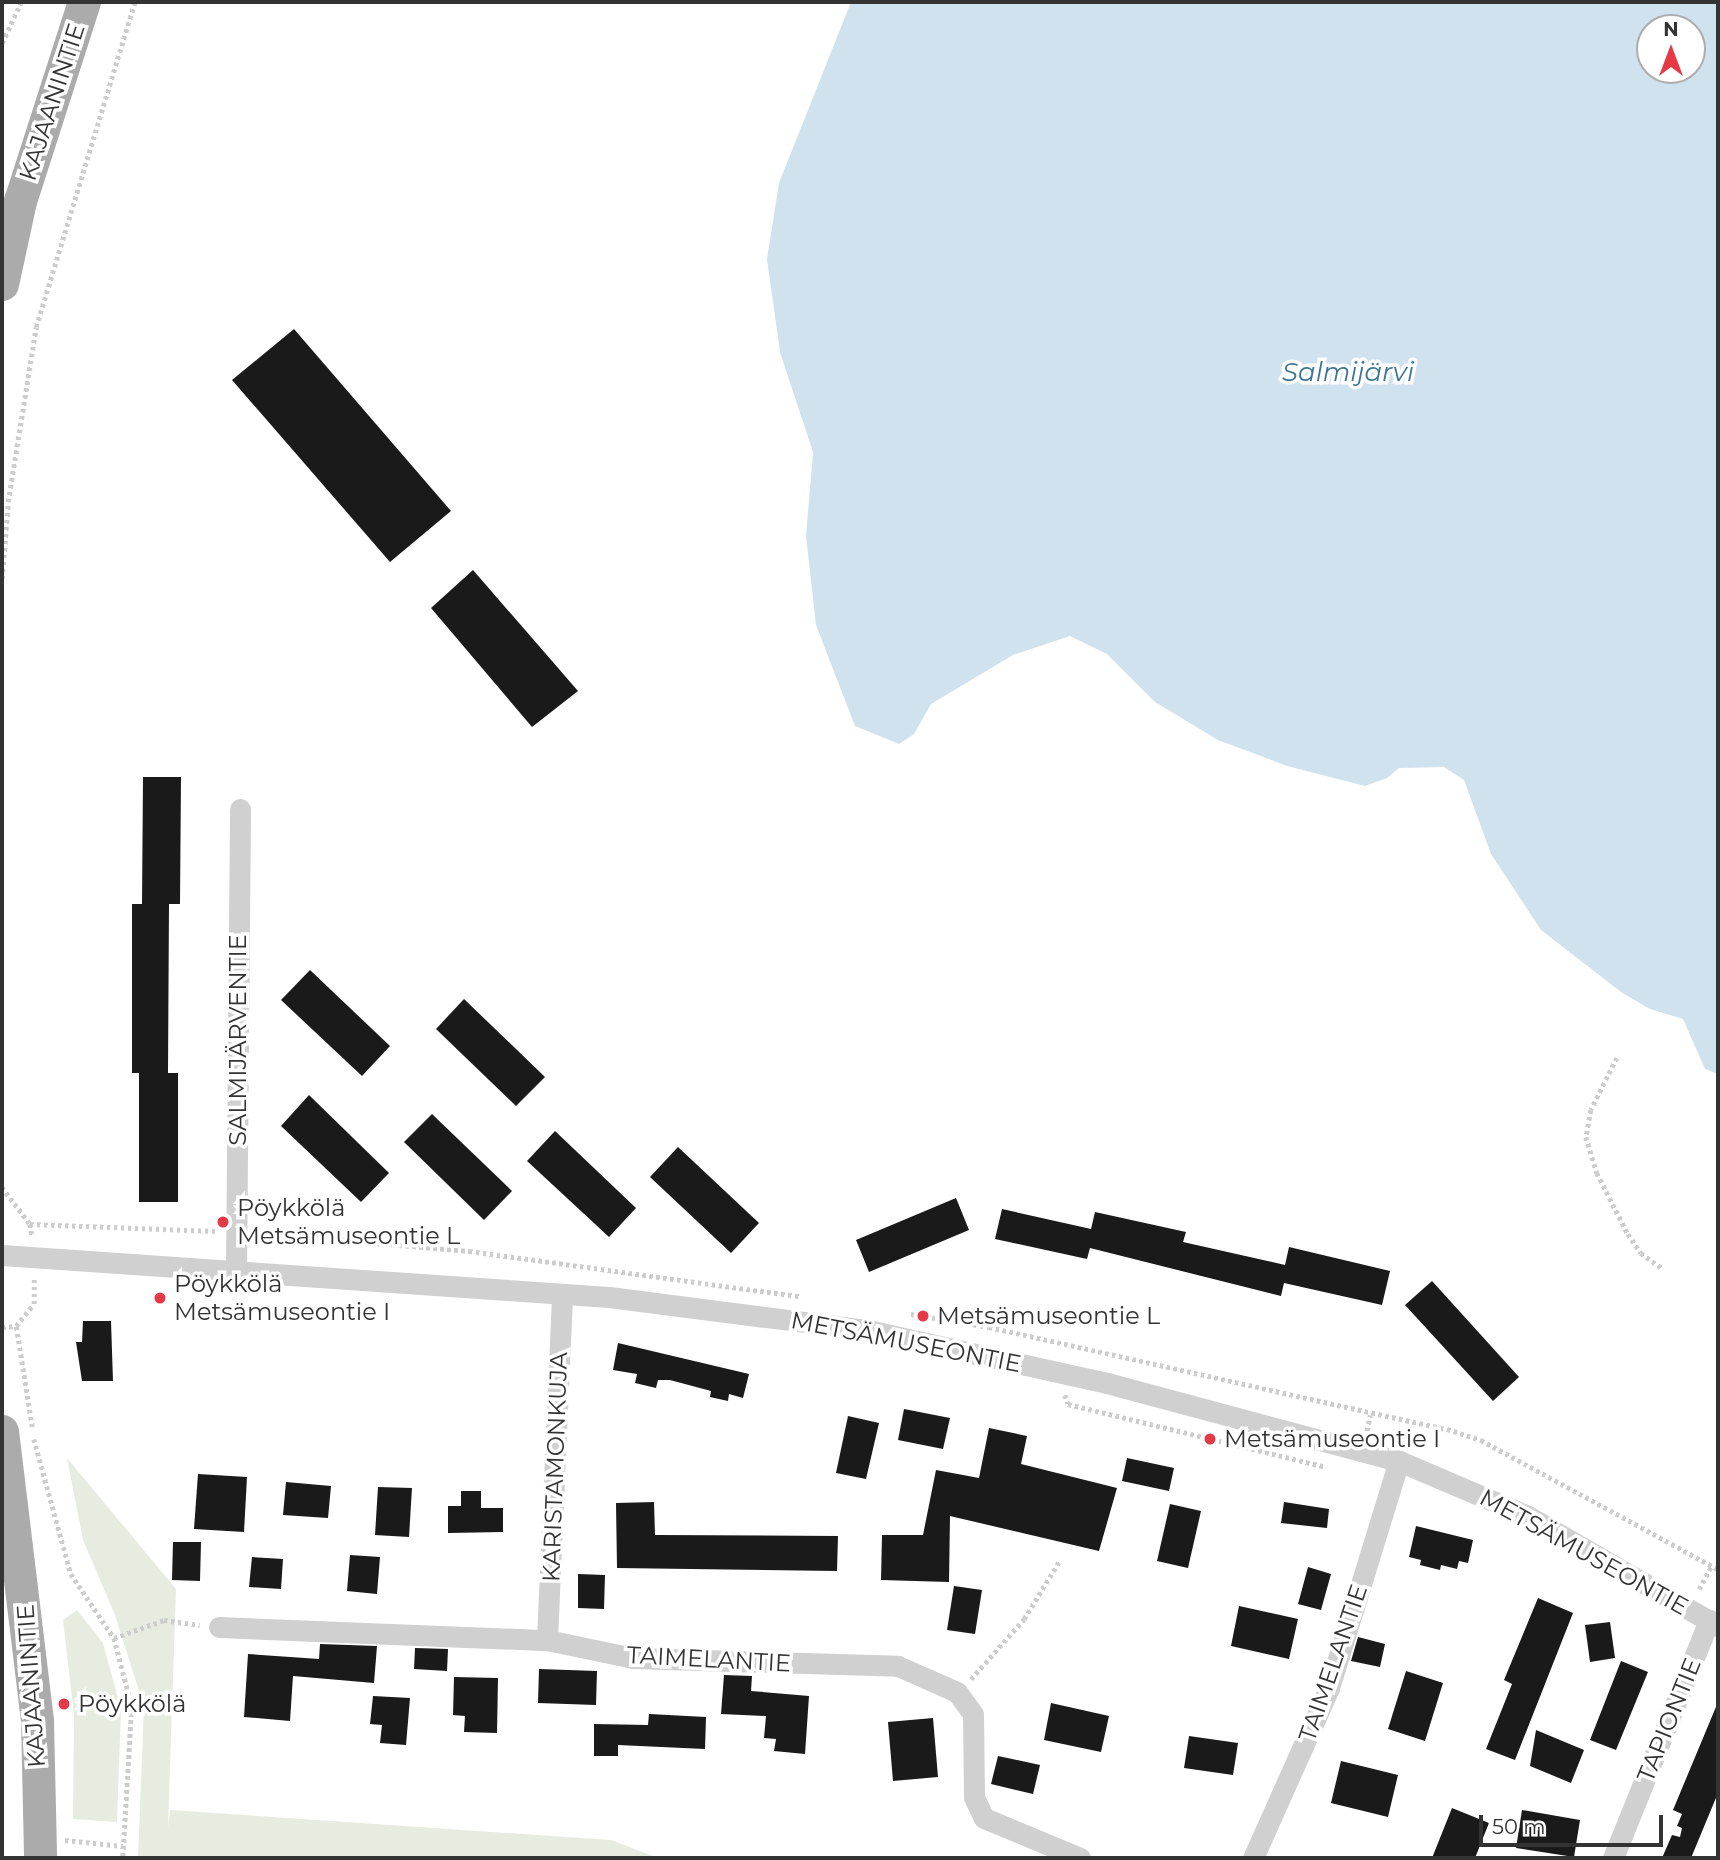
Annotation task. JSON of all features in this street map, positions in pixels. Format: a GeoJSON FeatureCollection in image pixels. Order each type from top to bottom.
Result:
{"type":"FeatureCollection","features":[{"type":"Feature","properties":{"kind":"main road","name":"KAJAANINTIE"},"geometry":{"type":"LineString","coordinates":[[2,284],[11,200],[84,2]]}},
{"type":"Feature","properties":{"kind":"main road","name":"KAJAANINTIE"},"geometry":{"type":"LineString","coordinates":[[2,1431],[37,1721],[40,1848]]}},
{"type":"Feature","properties":{"kind":"street","name":"SALMIJÄRVENTIE"},"geometry":{"type":"LineString","coordinates":[[236,1272],[240,809]]}},
{"type":"Feature","properties":{"kind":"street","name":"METSÄMUSEONTIE"},"geometry":{"type":"LineString","coordinates":[[2,1255],[562,1294],[868,1330],[1069,1374],[1399,1461],[1528,1516],[1714,1623]]}},
{"type":"Feature","properties":{"kind":"street","name":"KARISTAMONKUJA"},"geometry":{"type":"LineString","coordinates":[[547,1640],[562,1294]]}},
{"type":"Feature","properties":{"kind":"street","name":"TAIMELANTIE"},"geometry":{"type":"LineString","coordinates":[[1252,1858],[1329,1688],[1399,1461]]}},
{"type":"Feature","properties":{"kind":"street","name":"TAPIONTIE"},"geometry":{"type":"LineString","coordinates":[[1613,1858],[1714,1623]]}},
{"type":"Feature","properties":{"kind":"street","name":"TAIMELANTIE"},"geometry":{"type":"LineString","coordinates":[[219,1627],[547,1640],[632,1658],[898,1666],[957,1692]]}},
{"type":"Feature","properties":{"kind":"street"},"geometry":{"type":"LineString","coordinates":[[957,1692],[973,1714],[974,1797],[984,1818],[1080,1858]]}},
{"type":"Feature","properties":{"kind":"path"},"geometry":{"type":"LineString","coordinates":[[2,43],[21,2]]}},
{"type":"Feature","properties":{"kind":"path"},"geometry":{"type":"LineString","coordinates":[[2,579],[8,502],[36,327],[135,2]]}},
{"type":"Feature","properties":{"kind":"path"},"geometry":{"type":"LineString","coordinates":[[1617,1058],[1591,1110],[1586,1137],[1597,1173],[1628,1234],[1641,1253],[1662,1268]]}},
{"type":"Feature","properties":{"kind":"path"},"geometry":{"type":"LineString","coordinates":[[2,1187],[30,1224],[35,1258],[34,1304],[16,1326],[2,1327]]}},
{"type":"Feature","properties":{"kind":"path"},"geometry":{"type":"LineString","coordinates":[[16,1326],[40,1472],[71,1574],[114,1638],[132,1706],[123,1858]]}},
{"type":"Feature","properties":{"kind":"path"},"geometry":{"type":"LineString","coordinates":[[1069,1374],[1065,1398],[1068,1404],[1330,1468]]}},
{"type":"Feature","properties":{"kind":"path"},"geometry":{"type":"LineString","coordinates":[[957,1692],[991,1662],[1060,1560]]}},
{"type":"Feature","properties":{"kind":"path"},"geometry":{"type":"LineString","coordinates":[[114,1638],[164,1620],[219,1627]]}},
{"type":"Feature","properties":{"kind":"path"},"geometry":{"type":"LineString","coordinates":[[40,1848],[123,1846]]}},
{"type":"Feature","properties":{"kind":"shaded area"},"geometry":{"type":"Polygon","coordinates":[[[67,1458],[176,1589],[168,1828],[170,1810],[611,1840],[658,1858],[138,1858],[144,1707],[115,1615],[83,1540],[67,1458]]]}},
{"type":"Feature","properties":{"kind":"shaded area"},"geometry":{"type":"Polygon","coordinates":[[[77,1610],[103,1643],[121,1709],[117,1822],[73,1819],[74,1715],[63,1620],[77,1610]]]}},
{"type":"Feature","properties":{"kind":"water","name":"Salmijärvi"},"geometry":{"type":"Polygon","coordinates":[[[851,2],[1718,2],[1718,1074],[1705,1069],[1683,1019],[1650,1009],[1621,992],[1541,930],[1491,854],[1464,780],[1444,767],[1399,768],[1387,778],[1365,786],[1287,766],[1218,740],[1155,702],[1107,654],[1070,636],[1013,655],[931,704],[914,734],[899,744],[855,726],[816,625],[806,536],[813,452],[780,352],[767,259],[779,183],[851,2]]]}},
{"type":"Feature","properties":{"kind":"building"},"geometry":{"type":"Polygon","coordinates":[[[294,329],[451,511],[390,562],[232,380],[294,329]]]}},
{"type":"Feature","properties":{"kind":"building"},"geometry":{"type":"Polygon","coordinates":[[[473,570],[578,691],[532,727],[431,608],[473,570]]]}},
{"type":"Feature","properties":{"kind":"building"},"geometry":{"type":"Polygon","coordinates":[[[143,777],[181,777],[180,904],[169,904],[168,1073],[178,1073],[178,1202],[139,1202],[139,1073],[132,1073],[132,904],[142,904],[143,777]]]}},
{"type":"Feature","properties":{"kind":"building"},"geometry":{"type":"Polygon","coordinates":[[[310,970],[390,1046],[362,1076],[281,1000],[310,970]]]}},
{"type":"Feature","properties":{"kind":"building"},"geometry":{"type":"Polygon","coordinates":[[[464,999],[545,1077],[516,1106],[436,1029],[464,999]]]}},
{"type":"Feature","properties":{"kind":"building"},"geometry":{"type":"Polygon","coordinates":[[[309,1095],[389,1173],[361,1202],[281,1126],[309,1095]]]}},
{"type":"Feature","properties":{"kind":"building"},"geometry":{"type":"Polygon","coordinates":[[[432,1114],[512,1191],[484,1220],[404,1142],[432,1114]]]}},
{"type":"Feature","properties":{"kind":"building"},"geometry":{"type":"Polygon","coordinates":[[[555,1131],[636,1208],[609,1237],[527,1161],[555,1131]]]}},
{"type":"Feature","properties":{"kind":"building"},"geometry":{"type":"Polygon","coordinates":[[[678,1147],[759,1223],[731,1253],[650,1177],[678,1147]]]}},
{"type":"Feature","properties":{"kind":"building"},"geometry":{"type":"Polygon","coordinates":[[[956,1198],[969,1230],[869,1272],[856,1240],[956,1198]]]}},
{"type":"Feature","properties":{"kind":"building"},"geometry":{"type":"Polygon","coordinates":[[[1002,1209],[1091,1229],[1095,1212],[1186,1232],[1183,1242],[1285,1265],[1289,1247],[1390,1271],[1382,1305],[1284,1283],[1281,1296],[1090,1248],[1087,1259],[995,1239],[1002,1209]]]}},
{"type":"Feature","properties":{"kind":"building"},"geometry":{"type":"Polygon","coordinates":[[[1432,1281],[1519,1377],[1493,1401],[1405,1305],[1432,1281]]]}},
{"type":"Feature","properties":{"kind":"building"},"geometry":{"type":"Polygon","coordinates":[[[83,1321],[111,1321],[113,1381],[82,1381],[76,1342],[82,1342],[83,1321]]]}},
{"type":"Feature","properties":{"kind":"building"},"geometry":{"type":"Polygon","coordinates":[[[618,1343],[749,1374],[743,1398],[729,1394],[728,1401],[710,1397],[711,1391],[670,1380],[658,1380],[656,1388],[635,1383],[637,1374],[613,1370],[618,1343]]]}},
{"type":"Feature","properties":{"kind":"building"},"geometry":{"type":"Polygon","coordinates":[[[904,1409],[950,1418],[943,1449],[898,1440],[904,1409]]]}},
{"type":"Feature","properties":{"kind":"building"},"geometry":{"type":"Polygon","coordinates":[[[848,1416],[879,1423],[866,1479],[836,1473],[848,1416]]]}},
{"type":"Feature","properties":{"kind":"building"},"geometry":{"type":"Polygon","coordinates":[[[989,1428],[1027,1436],[1021,1464],[1117,1488],[1099,1551],[950,1516],[949,1582],[881,1580],[882,1535],[923,1535],[936,1470],[979,1478],[989,1428]]]}},
{"type":"Feature","properties":{"kind":"building"},"geometry":{"type":"Polygon","coordinates":[[[1127,1458],[1174,1468],[1169,1491],[1122,1481],[1127,1458]]]}},
{"type":"Feature","properties":{"kind":"building"},"geometry":{"type":"Polygon","coordinates":[[[198,1474],[247,1477],[244,1532],[194,1529],[198,1474]]]}},
{"type":"Feature","properties":{"kind":"building"},"geometry":{"type":"Polygon","coordinates":[[[286,1482],[331,1486],[328,1518],[283,1515],[286,1482]]]}},
{"type":"Feature","properties":{"kind":"building"},"geometry":{"type":"Polygon","coordinates":[[[378,1487],[412,1488],[409,1537],[375,1535],[378,1487]]]}},
{"type":"Feature","properties":{"kind":"building"},"geometry":{"type":"Polygon","coordinates":[[[461,1491],[481,1491],[481,1508],[503,1508],[503,1532],[448,1533],[448,1506],[461,1506],[461,1491]]]}},
{"type":"Feature","properties":{"kind":"building"},"geometry":{"type":"Polygon","coordinates":[[[654,1502],[655,1535],[838,1536],[837,1571],[617,1568],[616,1503],[654,1502]]]}},
{"type":"Feature","properties":{"kind":"building"},"geometry":{"type":"Polygon","coordinates":[[[1284,1502],[1329,1509],[1327,1528],[1281,1523],[1284,1502]]]}},
{"type":"Feature","properties":{"kind":"building"},"geometry":{"type":"Polygon","coordinates":[[[1170,1504],[1201,1511],[1188,1568],[1157,1561],[1170,1504]]]}},
{"type":"Feature","properties":{"kind":"building"},"geometry":{"type":"Polygon","coordinates":[[[1416,1526],[1473,1540],[1468,1563],[1459,1561],[1457,1569],[1441,1565],[1440,1570],[1420,1565],[1421,1560],[1409,1557],[1416,1526]]]}},
{"type":"Feature","properties":{"kind":"building"},"geometry":{"type":"Polygon","coordinates":[[[173,1542],[201,1542],[200,1581],[172,1580],[173,1542]]]}},
{"type":"Feature","properties":{"kind":"building"},"geometry":{"type":"Polygon","coordinates":[[[350,1555],[380,1557],[377,1594],[347,1591],[350,1555]]]}},
{"type":"Feature","properties":{"kind":"building"},"geometry":{"type":"Polygon","coordinates":[[[252,1557],[283,1559],[281,1589],[249,1587],[252,1557]]]}},
{"type":"Feature","properties":{"kind":"building"},"geometry":{"type":"Polygon","coordinates":[[[1308,1567],[1331,1574],[1321,1610],[1298,1604],[1308,1567]]]}},
{"type":"Feature","properties":{"kind":"building"},"geometry":{"type":"Polygon","coordinates":[[[578,1574],[605,1575],[604,1609],[578,1608],[578,1574]]]}},
{"type":"Feature","properties":{"kind":"building"},"geometry":{"type":"Polygon","coordinates":[[[954,1586],[982,1590],[975,1634],[947,1630],[954,1586]]]}},
{"type":"Feature","properties":{"kind":"building"},"geometry":{"type":"Polygon","coordinates":[[[1538,1598],[1573,1613],[1515,1760],[1486,1749],[1512,1684],[1504,1680],[1538,1598]]]}},
{"type":"Feature","properties":{"kind":"building"},"geometry":{"type":"Polygon","coordinates":[[[1239,1606],[1298,1619],[1289,1659],[1231,1646],[1239,1606]]]}},
{"type":"Feature","properties":{"kind":"building"},"geometry":{"type":"Polygon","coordinates":[[[1610,1622],[1615,1658],[1590,1662],[1585,1625],[1610,1622]]]}},
{"type":"Feature","properties":{"kind":"building"},"geometry":{"type":"Polygon","coordinates":[[[1358,1637],[1385,1644],[1380,1667],[1351,1661],[1358,1637]]]}},
{"type":"Feature","properties":{"kind":"building"},"geometry":{"type":"Polygon","coordinates":[[[320,1644],[377,1646],[374,1683],[293,1676],[290,1721],[244,1717],[248,1654],[319,1659],[320,1644]]]}},
{"type":"Feature","properties":{"kind":"building"},"geometry":{"type":"Polygon","coordinates":[[[415,1648],[448,1649],[447,1671],[414,1669],[415,1648]]]}},
{"type":"Feature","properties":{"kind":"building"},"geometry":{"type":"Polygon","coordinates":[[[1621,1661],[1648,1672],[1616,1750],[1590,1740],[1621,1661]]]}},
{"type":"Feature","properties":{"kind":"building"},"geometry":{"type":"Polygon","coordinates":[[[539,1669],[597,1671],[596,1705],[538,1703],[539,1669]]]}},
{"type":"Feature","properties":{"kind":"building"},"geometry":{"type":"Polygon","coordinates":[[[1406,1671],[1443,1683],[1425,1741],[1388,1729],[1406,1671]]]}},
{"type":"Feature","properties":{"kind":"building"},"geometry":{"type":"Polygon","coordinates":[[[724,1675],[752,1676],[751,1691],[809,1696],[805,1754],[774,1751],[776,1739],[764,1738],[766,1716],[721,1714],[724,1675]]]}},
{"type":"Feature","properties":{"kind":"building"},"geometry":{"type":"Polygon","coordinates":[[[454,1677],[498,1678],[497,1733],[464,1732],[465,1716],[453,1715],[454,1677]]]}},
{"type":"Feature","properties":{"kind":"building"},"geometry":{"type":"Polygon","coordinates":[[[373,1696],[410,1698],[406,1745],[380,1743],[382,1725],[370,1724],[373,1696]]]}},
{"type":"Feature","properties":{"kind":"building"},"geometry":{"type":"Polygon","coordinates":[[[1718,1702],[1718,1793],[1691,1858],[1662,1858],[1672,1835],[1680,1837],[1682,1828],[1677,1826],[1682,1814],[1673,1810],[1718,1702]]]}},
{"type":"Feature","properties":{"kind":"building"},"geometry":{"type":"Polygon","coordinates":[[[1051,1703],[1109,1716],[1101,1752],[1044,1740],[1051,1703]]]}},
{"type":"Feature","properties":{"kind":"building"},"geometry":{"type":"Polygon","coordinates":[[[649,1714],[706,1717],[705,1749],[618,1745],[618,1756],[594,1756],[594,1724],[648,1725],[649,1714]]]}},
{"type":"Feature","properties":{"kind":"building"},"geometry":{"type":"Polygon","coordinates":[[[933,1718],[938,1777],[893,1781],[888,1722],[933,1718]]]}},
{"type":"Feature","properties":{"kind":"building"},"geometry":{"type":"Polygon","coordinates":[[[1536,1730],[1584,1750],[1571,1783],[1530,1766],[1536,1730]]]}},
{"type":"Feature","properties":{"kind":"building"},"geometry":{"type":"Polygon","coordinates":[[[1189,1736],[1238,1743],[1233,1775],[1184,1768],[1189,1736]]]}},
{"type":"Feature","properties":{"kind":"building"},"geometry":{"type":"Polygon","coordinates":[[[998,1756],[1040,1765],[1033,1794],[991,1784],[998,1756]]]}},
{"type":"Feature","properties":{"kind":"building"},"geometry":{"type":"Polygon","coordinates":[[[1341,1761],[1398,1775],[1388,1817],[1331,1803],[1341,1761]]]}},
{"type":"Feature","properties":{"kind":"building"},"geometry":{"type":"Polygon","coordinates":[[[1452,1808],[1489,1823],[1475,1858],[1432,1858],[1452,1808]]]}},
{"type":"Feature","properties":{"kind":"building"},"geometry":{"type":"Polygon","coordinates":[[[1522,1810],[1580,1820],[1574,1857],[1516,1848],[1522,1810]]]}},
{"type":"Feature","properties":{"kind":"place","name":"Pöykkölä Metsämuseontie L"},"geometry":{"type":"Point","coordinates":[223,1222]}},
{"type":"Feature","properties":{"kind":"place","name":"Pöykkölä Metsämuseontie I"},"geometry":{"type":"Point","coordinates":[160,1298]}},
{"type":"Feature","properties":{"kind":"place","name":"Metsämuseontie L"},"geometry":{"type":"Point","coordinates":[923,1316]}},
{"type":"Feature","properties":{"kind":"place","name":"Metsämuseontie I"},"geometry":{"type":"Point","coordinates":[1210,1439]}},
{"type":"Feature","properties":{"kind":"place","name":"Pöykkölä"},"geometry":{"type":"Point","coordinates":[64,1704]}}]}
